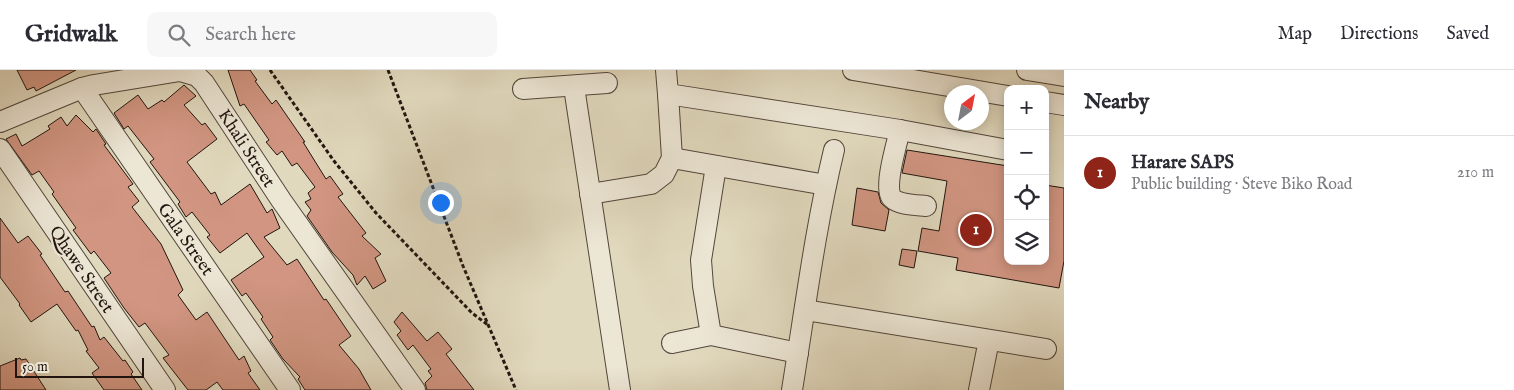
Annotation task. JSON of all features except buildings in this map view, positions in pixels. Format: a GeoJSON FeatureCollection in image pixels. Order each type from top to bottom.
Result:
{"type":"FeatureCollection","features":[{"type":"Feature","properties":{"kind":"street"},"geometry":{"type":"LineString","coordinates":[[590,194],[652,184],[664,174],[672,158],[666,70]]}},
{"type":"Feature","properties":{"kind":"street"},"geometry":{"type":"LineString","coordinates":[[853,70],[1004,95]]}},
{"type":"Feature","properties":{"kind":"street"},"geometry":{"type":"LineString","coordinates":[[1027,70],[1064,76]]}},
{"type":"Feature","properties":{"kind":"street","name":"Khali Street"},"geometry":{"type":"LineString","coordinates":[[0,122],[82,88],[94,85],[180,72],[193,74],[201,79],[280,200],[415,390]]}},
{"type":"Feature","properties":{"kind":"street"},"geometry":{"type":"LineString","coordinates":[[523,89],[574,87],[607,83]]}},
{"type":"Feature","properties":{"kind":"street"},"geometry":{"type":"LineString","coordinates":[[574,87],[620,390]]}},
{"type":"Feature","properties":{"kind":"street","name":"Gala Street"},"geometry":{"type":"LineString","coordinates":[[82,88],[290,390]]}},
{"type":"Feature","properties":{"kind":"street"},"geometry":{"type":"LineString","coordinates":[[668,94],[892,129],[1004,149]]}},
{"type":"Feature","properties":{"kind":"street"},"geometry":{"type":"LineString","coordinates":[[1049,103],[1064,106]]}},
{"type":"Feature","properties":{"kind":"street"},"geometry":{"type":"LineString","coordinates":[[892,129],[889,192],[892,198],[897,201],[926,206]]}},
{"type":"Feature","properties":{"kind":"street","name":"Qhawe Street"},"geometry":{"type":"LineString","coordinates":[[0,149],[165,390]]}},
{"type":"Feature","properties":{"kind":"street"},"geometry":{"type":"LineString","coordinates":[[792,390],[826,185],[834,150]]}},
{"type":"Feature","properties":{"kind":"street"},"geometry":{"type":"LineString","coordinates":[[672,158],[826,185]]}},
{"type":"Feature","properties":{"kind":"street"},"geometry":{"type":"LineString","coordinates":[[711,335],[702,286],[701,260],[716,166]]}},
{"type":"Feature","properties":{"kind":"street"},"geometry":{"type":"LineString","coordinates":[[805,310],[1046,349]]}},
{"type":"Feature","properties":{"kind":"street"},"geometry":{"type":"LineString","coordinates":[[672,343],[711,335],[798,353]]}},
{"type":"Feature","properties":{"kind":"street"},"geometry":{"type":"LineString","coordinates":[[979,390],[989,340]]}},
{"type":"Feature","properties":{"kind":"path"},"geometry":{"type":"LineString","coordinates":[[270,70],[334,161],[376,213],[472,313],[490,326]]}},
{"type":"Feature","properties":{"kind":"path"},"geometry":{"type":"LineString","coordinates":[[388,70],[463,266],[516,390]]}},
{"type":"Feature","properties":{"kind":"place","name":"Harare SAPS"},"geometry":{"type":"Point","coordinates":[976,230]}}]}
